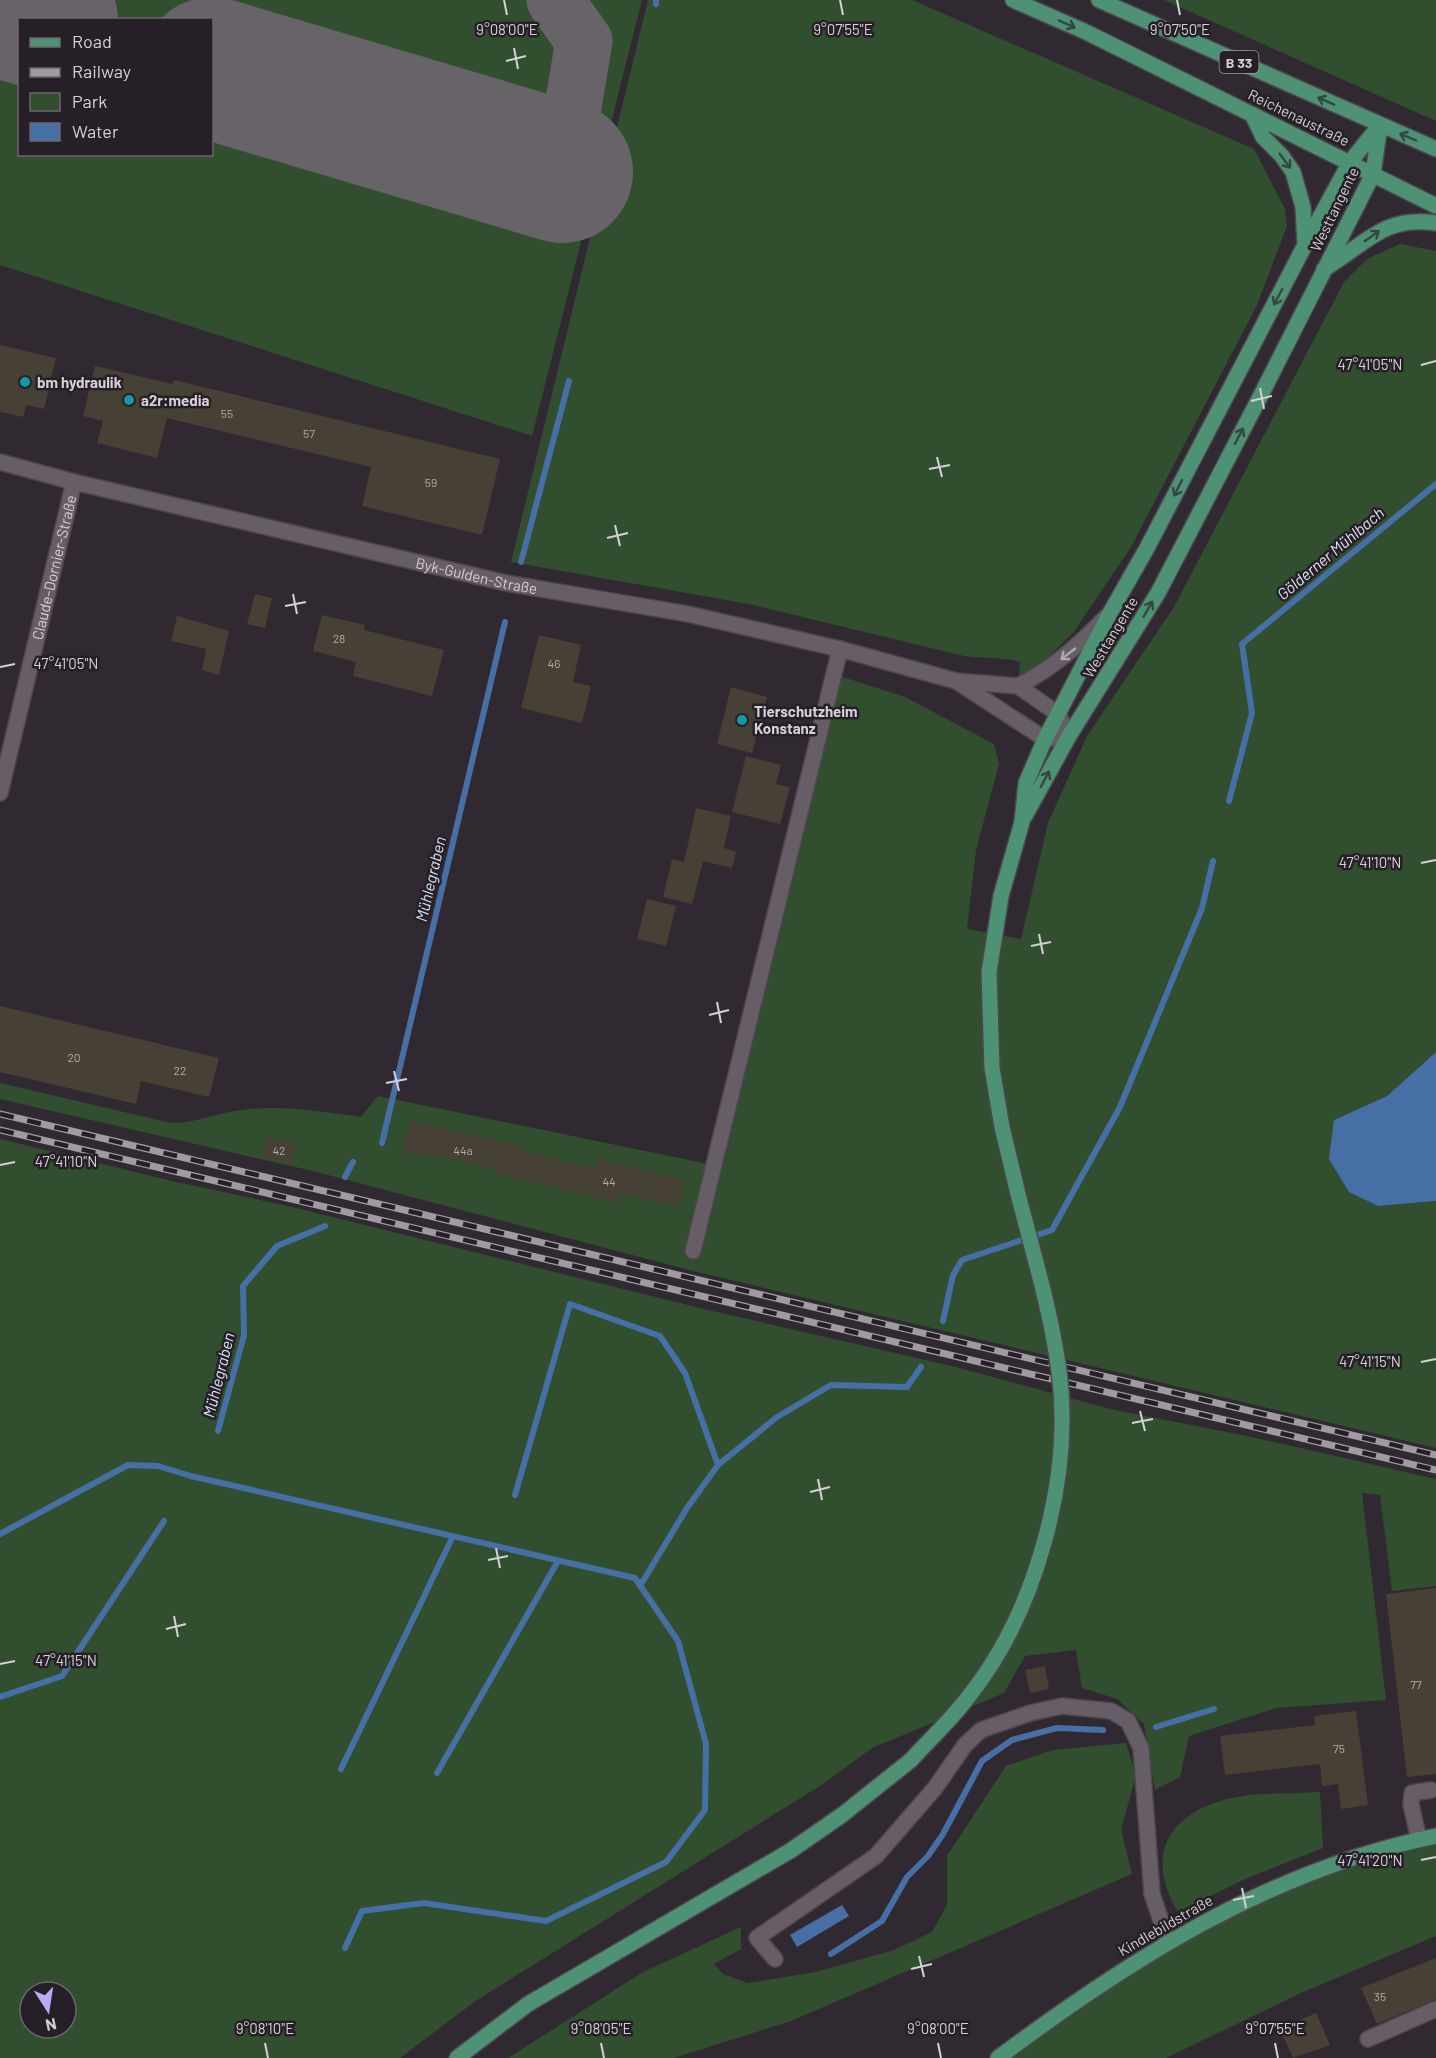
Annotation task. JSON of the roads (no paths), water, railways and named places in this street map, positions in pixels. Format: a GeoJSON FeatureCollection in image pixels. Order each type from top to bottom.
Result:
{"type":"FeatureCollection","features":[{"type":"Feature","properties":{"kind":"main road","name":"Reichenaustraße"},"geometry":{"type":"LineString","coordinates":[[1013,0],[1086,32],[1373,174]]}},
{"type":"Feature","properties":{"kind":"main road","name":"Reichenaustraße"},"geometry":{"type":"LineString","coordinates":[[1099,0],[1380,125]]}},
{"type":"Feature","properties":{"kind":"main road"},"geometry":{"type":"LineString","coordinates":[[1252,114],[1263,137],[1282,156],[1293,172],[1303,207],[1305,245]]}},
{"type":"Feature","properties":{"kind":"main road","name":"B 33"},"geometry":{"type":"LineString","coordinates":[[1380,125],[1436,149]]}},
{"type":"Feature","properties":{"kind":"main road","name":"Westtangente"},"geometry":{"type":"LineString","coordinates":[[1022,822],[1026,783],[1058,714],[1350,162],[1380,125]]}},
{"type":"Feature","properties":{"kind":"main road","name":"Westtangente"},"geometry":{"type":"LineString","coordinates":[[1022,822],[1069,736],[1158,593],[1373,174],[1380,125]]}},
{"type":"Feature","properties":{"kind":"main road","name":"B 33"},"geometry":{"type":"LineString","coordinates":[[1373,174],[1436,206]]}},
{"type":"Feature","properties":{"kind":"main road"},"geometry":{"type":"LineString","coordinates":[[1324,269],[1384,228],[1417,222],[1436,223]]}},
{"type":"Feature","properties":{"kind":"main road"},"geometry":{"type":"LineString","coordinates":[[457,2058],[528,2004],[790,1851],[842,1815],[911,1760],[970,1696],[1001,1647],[1022,1605],[1048,1527],[1060,1459],[1062,1404],[1057,1360],[1002,1127],[992,1068],[989,983],[994,931],[1001,896],[1022,822]]}},
{"type":"Feature","properties":{"kind":"main road","name":"Kindlebildstraße"},"geometry":{"type":"LineString","coordinates":[[998,2058],[1099,1984],[1168,1941],[1283,1884],[1341,1861],[1436,1836]]}},
{"type":"Feature","properties":{"kind":"street","name":"Byk-Gulden-Straße"},"geometry":{"type":"LineString","coordinates":[[0,462],[74,482],[495,580],[688,614],[840,649],[956,681],[1018,686]]}},
{"type":"Feature","properties":{"kind":"street","name":"Claude-Dornier-Straße"},"geometry":{"type":"LineString","coordinates":[[0,793],[74,482]]}},
{"type":"Feature","properties":{"kind":"street"},"geometry":{"type":"LineString","coordinates":[[1046,739],[1069,736],[1058,714],[1018,686],[1044,673],[1075,649],[1110,613]]}},
{"type":"Feature","properties":{"kind":"street"},"geometry":{"type":"LineString","coordinates":[[693,1251],[840,649]]}},
{"type":"Feature","properties":{"kind":"street","name":"Byk-Gulden-Straße"},"geometry":{"type":"LineString","coordinates":[[956,681],[1046,739]]}},
{"type":"Feature","properties":{"kind":"street"},"geometry":{"type":"LineString","coordinates":[[776,1959],[757,1938],[876,1856],[935,1788],[965,1745],[981,1730],[1030,1713],[1062,1706],[1111,1711],[1128,1721],[1141,1748],[1152,1894],[1168,1941]]}},
{"type":"Feature","properties":{"kind":"street"},"geometry":{"type":"LineString","coordinates":[[1419,1840],[1411,1804],[1412,1793],[1431,1790]]}},
{"type":"Feature","properties":{"kind":"street"},"geometry":{"type":"LineString","coordinates":[[1368,2039],[1436,2008]]}},
{"type":"Feature","properties":{"kind":"water"},"geometry":{"type":"Polygon","coordinates":[[[1436,1052],[1436,1201],[1378,1206],[1349,1192],[1329,1159],[1334,1120],[1387,1096],[1436,1052]]]}},
{"type":"Feature","properties":{"kind":"water"},"geometry":{"type":"Polygon","coordinates":[[[842,1905],[849,1916],[797,1947],[790,1935],[842,1905]]]}},
{"type":"Feature","properties":{"kind":"waterway","name":"Mühlegraben"},"geometry":{"type":"LineString","coordinates":[[521,562],[569,381]]}},
{"type":"Feature","properties":{"kind":"waterway","name":"Gölderner Mühlbach"},"geometry":{"type":"LineString","coordinates":[[1229,801],[1252,713],[1242,644],[1436,484]]}},
{"type":"Feature","properties":{"kind":"waterway","name":"Mühlegraben"},"geometry":{"type":"LineString","coordinates":[[382,1143],[505,622]]}},
{"type":"Feature","properties":{"kind":"waterway"},"geometry":{"type":"LineString","coordinates":[[943,1321],[953,1275],[962,1260],[1052,1230],[1120,1107],[1202,908],[1213,861]]}},
{"type":"Feature","properties":{"kind":"waterway","name":"Mühlegraben"},"geometry":{"type":"LineString","coordinates":[[345,1177],[353,1162]]}},
{"type":"Feature","properties":{"kind":"waterway","name":"Mühlegraben"},"geometry":{"type":"LineString","coordinates":[[218,1431],[244,1335],[243,1286],[277,1246],[325,1226]]}},
{"type":"Feature","properties":{"kind":"waterway"},"geometry":{"type":"LineString","coordinates":[[515,1495],[570,1304],[660,1336],[685,1373],[718,1465]]}},
{"type":"Feature","properties":{"kind":"waterway"},"geometry":{"type":"LineString","coordinates":[[640,1586],[687,1508],[718,1465],[777,1417],[831,1385],[907,1387],[921,1367]]}},
{"type":"Feature","properties":{"kind":"waterway"},"geometry":{"type":"LineString","coordinates":[[0,1534],[128,1465],[158,1466],[191,1476],[635,1578],[678,1641],[706,1744],[705,1810],[666,1862],[546,1921],[424,1903],[362,1911],[345,1948]]}},
{"type":"Feature","properties":{"kind":"waterway","name":"Mühlegraben"},"geometry":{"type":"LineString","coordinates":[[0,1697],[62,1676],[164,1521]]}},
{"type":"Feature","properties":{"kind":"waterway"},"geometry":{"type":"LineString","coordinates":[[341,1769],[453,1536]]}},
{"type":"Feature","properties":{"kind":"waterway"},"geometry":{"type":"LineString","coordinates":[[437,1773],[558,1561]]}},
{"type":"Feature","properties":{"kind":"waterway"},"geometry":{"type":"LineString","coordinates":[[1156,1727],[1214,1709]]}},
{"type":"Feature","properties":{"kind":"waterway"},"geometry":{"type":"LineString","coordinates":[[831,1954],[882,1921],[907,1877],[928,1856],[943,1834],[982,1761],[1012,1740],[1057,1728],[1103,1730]]}},
{"type":"Feature","properties":{"kind":"railway"},"geometry":{"type":"LineString","coordinates":[[0,1114],[1436,1455]]}},
{"type":"Feature","properties":{"kind":"railway"},"geometry":{"type":"LineString","coordinates":[[0,1130],[1436,1470]]}},
{"type":"Feature","properties":{"kind":"place","name":"bm hydraulik"},"geometry":{"type":"Point","coordinates":[25,382]}},
{"type":"Feature","properties":{"kind":"place","name":"a2r:media"},"geometry":{"type":"Point","coordinates":[129,400]}},
{"type":"Feature","properties":{"kind":"place","name":"Tierschutzheim Konstanz"},"geometry":{"type":"Point","coordinates":[742,720]}}]}
